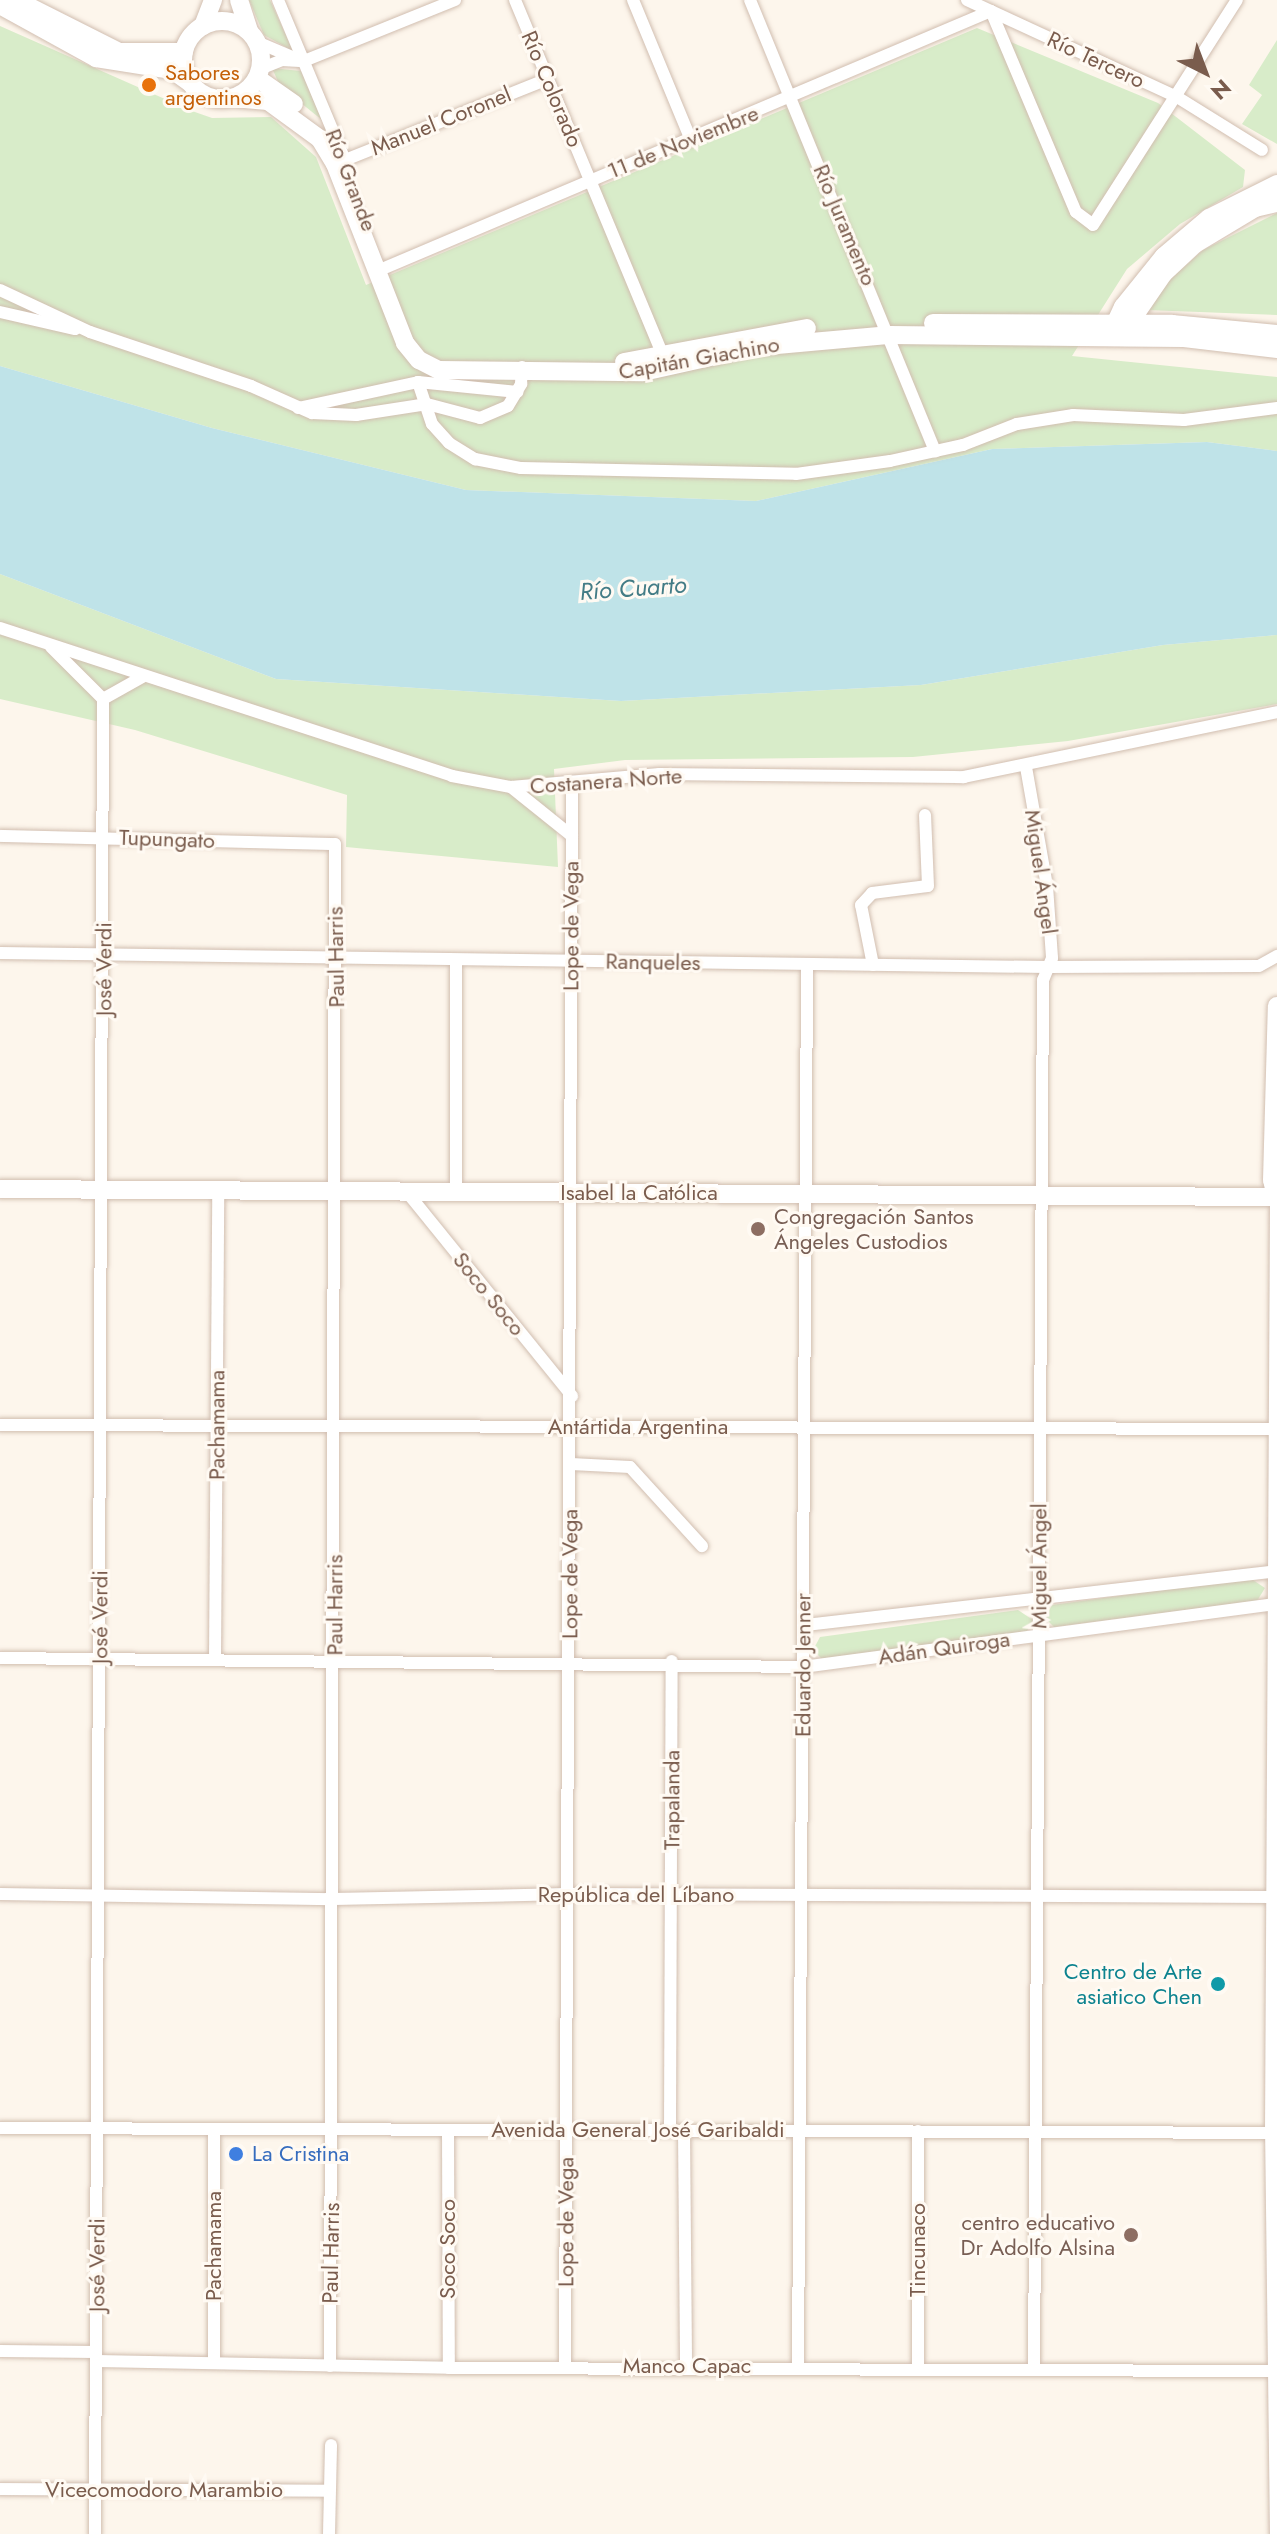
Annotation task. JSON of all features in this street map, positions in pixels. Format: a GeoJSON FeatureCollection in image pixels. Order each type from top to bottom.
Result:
{"type":"FeatureCollection","features":[{"type":"Feature","properties":{"kind":"main road"},"geometry":{"type":"LineString","coordinates":[[16,0],[119,52],[184,52]]}},
{"type":"Feature","properties":{"kind":"main road"},"geometry":{"type":"LineString","coordinates":[[189,82],[184,52],[203,26],[213,0]]}},
{"type":"Feature","properties":{"kind":"main road"},"geometry":{"type":"LineString","coordinates":[[239,0],[253,36],[259,74],[316,122],[340,162]]}},
{"type":"Feature","properties":{"kind":"main road"},"geometry":{"type":"LineString","coordinates":[[0,5],[96,58],[172,70],[211,98],[256,97],[283,109],[320,139],[340,162]]}},
{"type":"Feature","properties":{"kind":"main road"},"geometry":{"type":"LineString","coordinates":[[203,26],[227,21],[253,36]]}},
{"type":"Feature","properties":{"kind":"main road"},"geometry":{"type":"LineString","coordinates":[[233,98],[259,74]]}},
{"type":"Feature","properties":{"kind":"main road","name":"Río Grande"},"geometry":{"type":"LineString","coordinates":[[340,162],[379,270],[412,334],[431,356]]}},
{"type":"Feature","properties":{"kind":"main road"},"geometry":{"type":"LineString","coordinates":[[1120,331],[1142,282],[1185,236],[1237,202],[1277,184]]}},
{"type":"Feature","properties":{"kind":"main road"},"geometry":{"type":"LineString","coordinates":[[1120,331],[1163,274],[1195,244],[1255,208],[1277,203]]}},
{"type":"Feature","properties":{"kind":"main road","name":"Capitán Giachino"},"geometry":{"type":"LineString","coordinates":[[379,270],[405,343],[427,366],[521,376],[643,372],[778,344],[888,329]]}},
{"type":"Feature","properties":{"kind":"main road","name":"Capitán Giachino"},"geometry":{"type":"LineString","coordinates":[[431,356],[521,376],[663,356],[767,332],[888,329],[1120,331],[1204,325],[1277,334]]}},
{"type":"Feature","properties":{"kind":"main road","name":"Capitán Giachino"},"geometry":{"type":"LineString","coordinates":[[1120,331],[1277,349]]}},
{"type":"Feature","properties":{"kind":"main road"},"geometry":{"type":"LineString","coordinates":[[1277,1006],[1272,1180],[1277,1196]]}},
{"type":"Feature","properties":{"kind":"main road","name":"Isabel la Católica"},"geometry":{"type":"LineString","coordinates":[[0,1189],[1277,1196]]}},
{"type":"Feature","properties":{"kind":"street","name":"Río Grande"},"geometry":{"type":"LineString","coordinates":[[278,0],[304,61],[340,162]]}},
{"type":"Feature","properties":{"kind":"street"},"geometry":{"type":"LineString","coordinates":[[259,74],[282,60],[304,61],[455,0]]}},
{"type":"Feature","properties":{"kind":"street","name":"Río Colorado"},"geometry":{"type":"LineString","coordinates":[[515,0],[663,356]]}},
{"type":"Feature","properties":{"kind":"street"},"geometry":{"type":"LineString","coordinates":[[633,0],[691,140]]}},
{"type":"Feature","properties":{"kind":"street","name":"Río Juramento"},"geometry":{"type":"LineString","coordinates":[[750,0],[888,329],[935,452]]}},
{"type":"Feature","properties":{"kind":"street","name":"Río Tercero"},"geometry":{"type":"LineString","coordinates":[[967,0],[1177,97],[1262,150]]}},
{"type":"Feature","properties":{"kind":"street"},"geometry":{"type":"LineString","coordinates":[[991,11],[1076,212],[1093,225],[1177,97],[1231,2]]}},
{"type":"Feature","properties":{"kind":"street","name":"11 de Noviembre"},"geometry":{"type":"LineString","coordinates":[[379,270],[792,98],[991,11]]}},
{"type":"Feature","properties":{"kind":"street"},"geometry":{"type":"LineString","coordinates":[[253,36],[304,61]]}},
{"type":"Feature","properties":{"kind":"street","name":"Manuel Coronel"},"geometry":{"type":"LineString","coordinates":[[340,162],[547,79]]}},
{"type":"Feature","properties":{"kind":"street"},"geometry":{"type":"LineString","coordinates":[[0,290],[90,332]]}},
{"type":"Feature","properties":{"kind":"street"},"geometry":{"type":"LineString","coordinates":[[0,312],[90,332],[251,386],[298,408],[335,416],[427,404],[480,418],[508,406],[521,376],[418,382],[298,408]]}},
{"type":"Feature","properties":{"kind":"street"},"geometry":{"type":"LineString","coordinates":[[418,382],[432,424],[449,443],[491,465],[796,474],[935,452],[1017,424],[1073,415],[1184,420],[1277,408]]}},
{"type":"Feature","properties":{"kind":"street","name":"Costanera Norte"},"geometry":{"type":"LineString","coordinates":[[0,628],[452,776],[511,787],[659,774],[964,777],[1026,767],[1277,712]]}},
{"type":"Feature","properties":{"kind":"street"},"geometry":{"type":"LineString","coordinates":[[49,645],[103,699],[142,677]]}},
{"type":"Feature","properties":{"kind":"street","name":"José Verdi"},"geometry":{"type":"LineString","coordinates":[[95,2534],[103,699]]}},
{"type":"Feature","properties":{"kind":"street","name":"Miguel Ángel"},"geometry":{"type":"LineString","coordinates":[[1026,767],[1047,886],[1048,967],[1043,980],[1034,2369]]}},
{"type":"Feature","properties":{"kind":"street","name":"Lope de Vega"},"geometry":{"type":"LineString","coordinates":[[565,2365],[572,1427],[572,784]]}},
{"type":"Feature","properties":{"kind":"street"},"geometry":{"type":"LineString","coordinates":[[511,787],[572,836]]}},
{"type":"Feature","properties":{"kind":"street"},"geometry":{"type":"LineString","coordinates":[[873,965],[861,905],[872,893],[928,886],[925,815]]}},
{"type":"Feature","properties":{"kind":"street","name":"Tupungato"},"geometry":{"type":"LineString","coordinates":[[0,836],[335,844]]}},
{"type":"Feature","properties":{"kind":"street","name":"Paul Harris"},"geometry":{"type":"LineString","coordinates":[[330,2366],[337,1191],[335,844]]}},
{"type":"Feature","properties":{"kind":"street","name":"Ranqueles"},"geometry":{"type":"LineString","coordinates":[[0,953],[1048,967],[1259,966],[1277,956]]}},
{"type":"Feature","properties":{"kind":"street"},"geometry":{"type":"LineString","coordinates":[[456,960],[456,1192]]}},
{"type":"Feature","properties":{"kind":"street","name":"Eduardo Jenner"},"geometry":{"type":"LineString","coordinates":[[798,2367],[805,1625],[801,1428],[807,964]]}},
{"type":"Feature","properties":{"kind":"street","name":"Pachamama"},"geometry":{"type":"LineString","coordinates":[[215,1660],[218,1190]]}},
{"type":"Feature","properties":{"kind":"street","name":"Soco Soco"},"geometry":{"type":"LineString","coordinates":[[406,1191],[572,1396]]}},
{"type":"Feature","properties":{"kind":"street"},"geometry":{"type":"LineString","coordinates":[[1276,2534],[1272,1897],[1275,1869],[1277,1196]]}},
{"type":"Feature","properties":{"kind":"street","name":"Antártida Argentina"},"geometry":{"type":"LineString","coordinates":[[0,1425],[1276,1429]]}},
{"type":"Feature","properties":{"kind":"street"},"geometry":{"type":"LineString","coordinates":[[571,1464],[630,1467],[702,1546]]}},
{"type":"Feature","properties":{"kind":"street","name":"Adán Quiroga"},"geometry":{"type":"LineString","coordinates":[[805,1625],[1039,1596],[1276,1572]]}},
{"type":"Feature","properties":{"kind":"street","name":"Adán Quiroga"},"geometry":{"type":"LineString","coordinates":[[0,1658],[99,1661],[672,1661],[803,1667],[1275,1604]]}},
{"type":"Feature","properties":{"kind":"street","name":"Trapalanda"},"geometry":{"type":"LineString","coordinates":[[670,2130],[672,1661]]}},
{"type":"Feature","properties":{"kind":"street","name":"República del Líbano"},"geometry":{"type":"LineString","coordinates":[[0,1894],[334,1899],[568,1894],[1272,1897]]}},
{"type":"Feature","properties":{"kind":"street","name":"Avenida General José Garibaldi"},"geometry":{"type":"LineString","coordinates":[[0,2128],[1274,2132]]}},
{"type":"Feature","properties":{"kind":"street","name":"Pachamama"},"geometry":{"type":"LineString","coordinates":[[214,2129],[214,2362]]}},
{"type":"Feature","properties":{"kind":"street","name":"Soco Soco"},"geometry":{"type":"LineString","coordinates":[[448,2130],[449,2368]]}},
{"type":"Feature","properties":{"kind":"street"},"geometry":{"type":"LineString","coordinates":[[684,2130],[686,2366]]}},
{"type":"Feature","properties":{"kind":"street","name":"Tincunaco"},"geometry":{"type":"LineString","coordinates":[[918,2131],[918,2368]]}},
{"type":"Feature","properties":{"kind":"street","name":"Manco Capac"},"geometry":{"type":"LineString","coordinates":[[0,2351],[214,2362],[449,2368],[565,2365],[1276,2371]]}},
{"type":"Feature","properties":{"kind":"street"},"geometry":{"type":"LineString","coordinates":[[329,2534],[331,2445]]}},
{"type":"Feature","properties":{"kind":"street","name":"Vicecomodoro Marambio"},"geometry":{"type":"LineString","coordinates":[[0,2489],[329,2491]]}},
{"type":"Feature","properties":{"kind":"green space"},"geometry":{"type":"Polygon","coordinates":[[[249,0],[270,0],[293,51],[264,35],[249,0]]]}},
{"type":"Feature","properties":{"kind":"green space"},"geometry":{"type":"Polygon","coordinates":[[[0,26],[212,118],[271,117],[316,157],[366,285],[977,28],[1158,103],[1245,170],[1243,187],[1180,224],[1127,269],[1072,356],[1277,377],[1277,451],[1207,442],[992,449],[756,501],[466,490],[212,428],[0,366],[0,26]]]}},
{"type":"Feature","properties":{"kind":"green space"},"geometry":{"type":"Polygon","coordinates":[[[1277,40],[1277,144],[1242,124],[1262,95],[1249,85],[1277,40]]]}},
{"type":"Feature","properties":{"kind":"green space"},"geometry":{"type":"Polygon","coordinates":[[[272,68],[301,71],[322,120],[280,86],[272,68]]]}},
{"type":"Feature","properties":{"kind":"green space"},"geometry":{"type":"Polygon","coordinates":[[[1277,213],[1277,315],[1146,310],[1166,283],[1203,250],[1277,213]]]}},
{"type":"Feature","properties":{"kind":"green space"},"geometry":{"type":"Polygon","coordinates":[[[0,574],[276,679],[621,701],[921,685],[1163,645],[1277,635],[1277,704],[1068,741],[913,757],[625,760],[554,769],[558,867],[346,847],[347,795],[135,730],[0,699],[0,574]]]}},
{"type":"Feature","properties":{"kind":"green space"},"geometry":{"type":"Polygon","coordinates":[[[1250,1578],[1265,1588],[1257,1601],[1054,1627],[1045,1618],[1052,1605],[1250,1578]]]}},
{"type":"Feature","properties":{"kind":"green space"},"geometry":{"type":"Polygon","coordinates":[[[1018,1610],[1033,1620],[1026,1633],[822,1659],[813,1650],[820,1637],[1018,1610]]]}},
{"type":"Feature","properties":{"kind":"water","name":"Río Cuarto"},"geometry":{"type":"Polygon","coordinates":[[[0,366],[212,428],[466,490],[756,501],[992,449],[1207,442],[1277,451],[1277,635],[1163,645],[921,685],[621,701],[276,679],[0,574],[0,366]]]}},
{"type":"Feature","properties":{"kind":"place","name":"Sabores argentinos"},"geometry":{"type":"Point","coordinates":[149,85]}},
{"type":"Feature","properties":{"kind":"place","name":"Congregación Santos Ángeles Custodios"},"geometry":{"type":"Point","coordinates":[758,1229]}},
{"type":"Feature","properties":{"kind":"place","name":"Centro de Arte asiatico Chen"},"geometry":{"type":"Point","coordinates":[1218,1984]}},
{"type":"Feature","properties":{"kind":"place","name":"La Cristina"},"geometry":{"type":"Point","coordinates":[236,2154]}},
{"type":"Feature","properties":{"kind":"place","name":"centro educativo Dr Adolfo Alsina"},"geometry":{"type":"Point","coordinates":[1131,2235]}}]}
